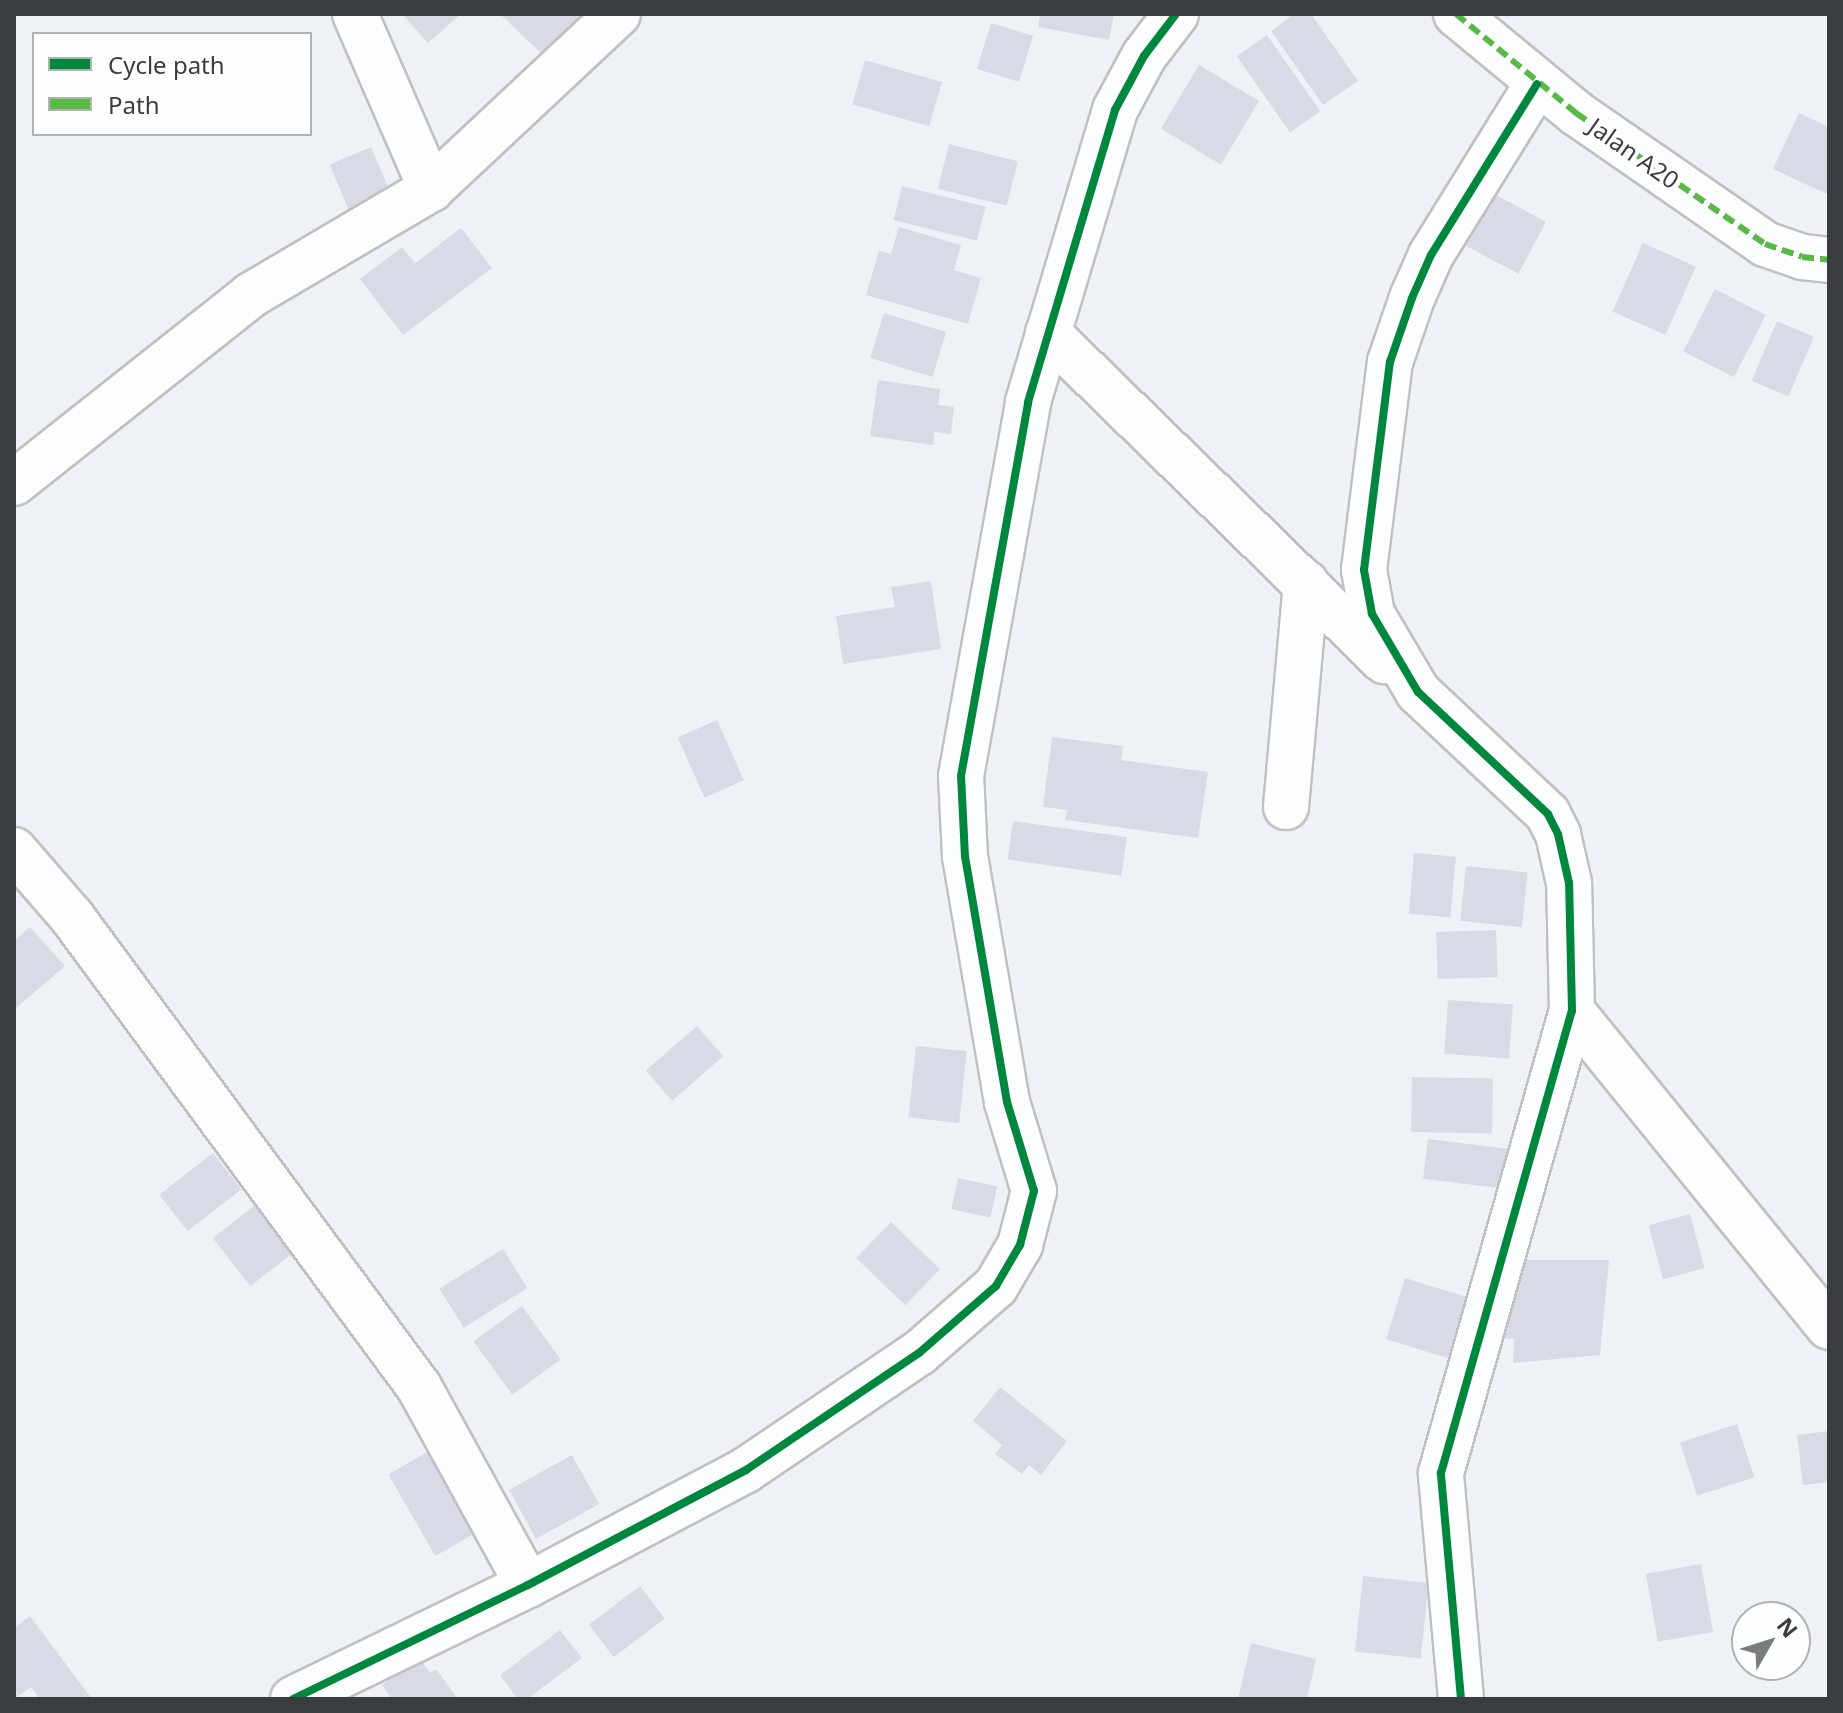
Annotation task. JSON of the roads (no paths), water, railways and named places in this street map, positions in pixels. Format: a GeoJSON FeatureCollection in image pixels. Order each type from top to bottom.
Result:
{"type":"FeatureCollection","features":[{"type":"Feature","properties":{"kind":"street"},"geometry":{"type":"LineString","coordinates":[[355,14],[431,189]]}},
{"type":"Feature","properties":{"kind":"street"},"geometry":{"type":"LineString","coordinates":[[14,483],[251,295],[431,189],[618,14]]}},
{"type":"Feature","properties":{"kind":"street"},"geometry":{"type":"LineString","coordinates":[[293,1699],[528,1585],[746,1470],[919,1353],[996,1286],[1020,1245],[1034,1191],[1007,1102],[965,857],[961,776],[1028,402],[1115,110],[1144,56],[1176,14]]}},
{"type":"Feature","properties":{"kind":"street","name":"Jalan A20"},"geometry":{"type":"LineString","coordinates":[[1456,14],[1537,84],[1765,244],[1802,257],[1829,260]]}},
{"type":"Feature","properties":{"kind":"street"},"geometry":{"type":"LineString","coordinates":[[1418,692],[1372,614],[1364,570],[1390,362],[1431,255],[1537,84]]}},
{"type":"Feature","properties":{"kind":"street"},"geometry":{"type":"LineString","coordinates":[[1048,333],[1418,692],[1530,795],[1553,824],[1569,883],[1572,1011],[1441,1473],[1461,1699]]}},
{"type":"Feature","properties":{"kind":"street"},"geometry":{"type":"LineString","coordinates":[[1286,807],[1306,583]]}},
{"type":"Feature","properties":{"kind":"street"},"geometry":{"type":"LineString","coordinates":[[14,850],[72,917],[419,1387],[528,1585]]}},
{"type":"Feature","properties":{"kind":"street"},"geometry":{"type":"LineString","coordinates":[[1572,1011],[1829,1327]]}}]}
